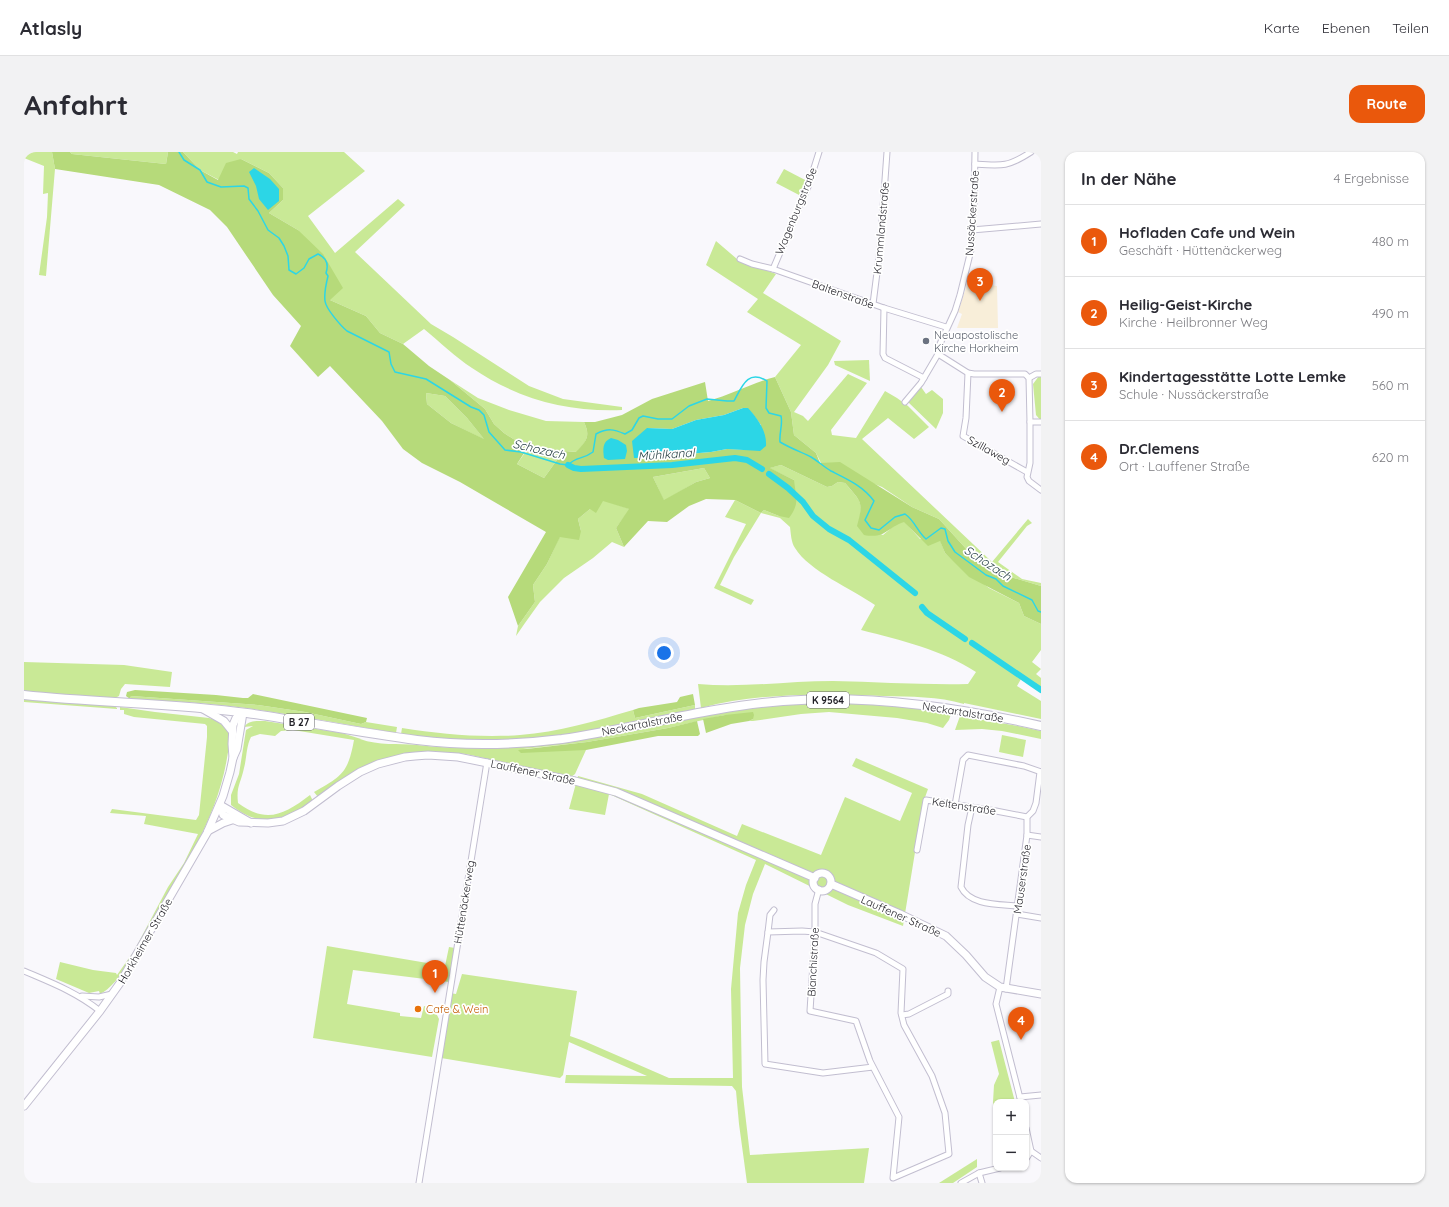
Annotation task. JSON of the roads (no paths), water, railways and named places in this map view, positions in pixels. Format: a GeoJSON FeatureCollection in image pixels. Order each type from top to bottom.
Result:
{"type":"FeatureCollection","features":[{"type":"Feature","properties":{"kind":"main road","name":"B 27"},"geometry":{"type":"LineString","coordinates":[[24,696],[243,713]]}},
{"type":"Feature","properties":{"kind":"main road","name":"Neckartalstraße"},"geometry":{"type":"LineString","coordinates":[[243,713],[355,731],[446,743],[510,743],[555,740],[735,707],[805,700],[883,701],[920,705],[994,716],[1041,726]]}},
{"type":"Feature","properties":{"kind":"street","name":"Wagenburgstraße"},"geometry":{"type":"LineString","coordinates":[[772,269],[808,186],[819,152]]}},
{"type":"Feature","properties":{"kind":"street","name":"Krummlandstraße"},"geometry":{"type":"LineString","coordinates":[[873,304],[880,249],[887,152]]}},
{"type":"Feature","properties":{"kind":"street","name":"Nussäckerstraße"},"geometry":{"type":"LineString","coordinates":[[905,402],[924,378],[938,354],[939,346],[955,311],[960,295],[971,250],[976,152]]}},
{"type":"Feature","properties":{"kind":"street"},"geometry":{"type":"LineString","coordinates":[[975,164],[1010,164],[1031,152]]}},
{"type":"Feature","properties":{"kind":"street"},"geometry":{"type":"LineString","coordinates":[[972,230],[1041,224]]}},
{"type":"Feature","properties":{"kind":"street","name":"Baltenstraße"},"geometry":{"type":"LineString","coordinates":[[740,259],[946,328]]}},
{"type":"Feature","properties":{"kind":"street"},"geometry":{"type":"LineString","coordinates":[[884,308],[883,354],[885,358],[924,378]]}},
{"type":"Feature","properties":{"kind":"street"},"geometry":{"type":"LineString","coordinates":[[938,354],[968,373],[1025,374],[1029,378],[1030,463],[1027,477],[1029,481],[1041,490]]}},
{"type":"Feature","properties":{"kind":"street","name":"Szillaweg"},"geometry":{"type":"LineString","coordinates":[[968,373],[966,418],[963,436],[1028,472]]}},
{"type":"Feature","properties":{"kind":"street"},"geometry":{"type":"LineString","coordinates":[[1029,378],[1036,374],[1041,374]]}},
{"type":"Feature","properties":{"kind":"street"},"geometry":{"type":"LineString","coordinates":[[1030,422],[1041,422]]}},
{"type":"Feature","properties":{"kind":"street"},"geometry":{"type":"LineString","coordinates":[[203,709],[224,721],[232,731]]}},
{"type":"Feature","properties":{"kind":"street"},"geometry":{"type":"LineString","coordinates":[[232,731],[235,720],[243,713]]}},
{"type":"Feature","properties":{"kind":"street","name":"Horkheimer Straße"},"geometry":{"type":"LineString","coordinates":[[24,1106],[100,1011],[129,970],[207,832],[220,805],[226,787],[233,758],[237,749],[243,713]]}},
{"type":"Feature","properties":{"kind":"street","name":"Horkheimer Straße"},"geometry":{"type":"LineString","coordinates":[[232,731],[233,758]]}},
{"type":"Feature","properties":{"kind":"street","name":"Lauffener Straße"},"geometry":{"type":"LineString","coordinates":[[232,820],[251,823],[276,822],[297,815],[360,772],[378,764],[405,757],[443,755],[488,762],[575,781],[616,792],[815,878],[820,873],[826,873],[830,878],[831,884],[946,936],[966,955],[985,977],[1003,988]]}},
{"type":"Feature","properties":{"kind":"street"},"geometry":{"type":"LineString","coordinates":[[955,805],[963,760],[968,755],[1024,766],[1040,772]]}},
{"type":"Feature","properties":{"kind":"street","name":"Hüttenäckerweg"},"geometry":{"type":"LineString","coordinates":[[419,1183],[488,762]]}},
{"type":"Feature","properties":{"kind":"street","name":"Mauserstraße"},"geometry":{"type":"LineString","coordinates":[[1003,988],[1017,914],[1027,835],[1027,817],[1033,811],[1036,802],[1040,772]]}},
{"type":"Feature","properties":{"kind":"street","name":"Keltenstraße"},"geometry":{"type":"LineString","coordinates":[[917,850],[926,800],[1027,817]]}},
{"type":"Feature","properties":{"kind":"street"},"geometry":{"type":"LineString","coordinates":[[220,805],[223,815],[232,820]]}},
{"type":"Feature","properties":{"kind":"street"},"geometry":{"type":"LineString","coordinates":[[220,805],[251,823]]}},
{"type":"Feature","properties":{"kind":"street"},"geometry":{"type":"LineString","coordinates":[[972,807],[968,825],[961,887],[964,894],[972,899],[1018,906]]}},
{"type":"Feature","properties":{"kind":"street"},"geometry":{"type":"LineString","coordinates":[[207,832],[219,824],[232,820]]}},
{"type":"Feature","properties":{"kind":"street"},"geometry":{"type":"LineString","coordinates":[[1027,835],[1041,837]]}},
{"type":"Feature","properties":{"kind":"street"},"geometry":{"type":"LineString","coordinates":[[815,878],[814,884],[819,890],[826,890],[831,884]]}},
{"type":"Feature","properties":{"kind":"street","name":"Bianchistraße"},"geometry":{"type":"LineString","coordinates":[[819,890],[815,904],[815,932],[810,1012],[856,1021],[873,1067]]}},
{"type":"Feature","properties":{"kind":"street"},"geometry":{"type":"LineString","coordinates":[[768,932],[815,932],[876,953],[903,968],[902,1016],[904,1025],[932,1076],[945,1113],[949,1154],[893,1178],[899,1117],[873,1067],[823,1073],[765,1064],[764,962],[770,915],[774,910]]}},
{"type":"Feature","properties":{"kind":"street"},"geometry":{"type":"LineString","coordinates":[[1017,914],[1041,918]]}},
{"type":"Feature","properties":{"kind":"street"},"geometry":{"type":"LineString","coordinates":[[24,972],[80,996],[100,1011]]}},
{"type":"Feature","properties":{"kind":"street"},"geometry":{"type":"LineString","coordinates":[[1041,994],[1003,988],[996,1004],[1021,1099],[1041,1095]]}},
{"type":"Feature","properties":{"kind":"street"},"geometry":{"type":"LineString","coordinates":[[902,1016],[909,1014],[948,994],[948,991]]}},
{"type":"Feature","properties":{"kind":"street"},"geometry":{"type":"LineString","coordinates":[[80,996],[99,997],[112,994]]}},
{"type":"Feature","properties":{"kind":"street"},"geometry":{"type":"LineString","coordinates":[[1028,1135],[1031,1151],[1041,1158]]}},
{"type":"Feature","properties":{"kind":"street"},"geometry":{"type":"LineString","coordinates":[[961,1183],[979,1173],[993,1170]]}},
{"type":"Feature","properties":{"kind":"street"},"geometry":{"type":"LineString","coordinates":[[979,1173],[982,1183]]}},
{"type":"Feature","properties":{"kind":"water"},"geometry":{"type":"Polygon","coordinates":[[[254,168],[270,179],[279,189],[279,201],[268,210],[259,199],[256,186],[249,172],[254,168]]]}},
{"type":"Feature","properties":{"kind":"water"},"geometry":{"type":"Polygon","coordinates":[[[743,408],[748,408],[758,421],[765,435],[766,446],[760,451],[727,449],[652,458],[634,458],[632,441],[647,428],[672,429],[696,420],[724,415],[743,408]]]}},
{"type":"Feature","properties":{"kind":"water"},"geometry":{"type":"Polygon","coordinates":[[[611,438],[626,445],[627,451],[625,459],[608,460],[604,458],[603,449],[606,442],[611,438]]]}},
{"type":"Feature","properties":{"kind":"waterway","name":"Schozach"},"geometry":{"type":"LineString","coordinates":[[179,152],[184,160],[200,170],[207,182],[221,187],[244,186],[248,188],[249,199],[258,211],[268,230],[279,238],[284,246],[288,256],[289,270],[296,274],[304,268],[309,259],[318,254],[325,259],[327,264],[326,273],[328,276],[325,301],[331,313],[344,329],[389,352],[391,364],[395,372],[426,379],[471,407],[479,410],[484,415],[489,432],[505,450],[521,452],[568,465],[574,460],[593,452],[596,434],[600,432],[610,430],[625,434],[632,430],[639,418],[643,416],[658,419],[672,419],[689,406],[707,399],[734,401],[746,381],[750,378],[760,378],[767,381],[766,408],[769,413],[781,416],[782,423],[780,442],[811,457],[865,491],[874,501],[865,520],[871,528],[879,530],[895,517],[905,514],[926,539],[941,528],[945,529],[948,541],[955,552],[986,575],[996,579],[1003,586],[1032,600],[1038,611],[1041,612]]}},
{"type":"Feature","properties":{"kind":"waterway","name":"Mühlkanal"},"geometry":{"type":"LineString","coordinates":[[568,465],[581,469],[672,465],[735,458],[747,460],[762,469]]}},
{"type":"Feature","properties":{"kind":"waterway","name":"Mühlkanal"},"geometry":{"type":"LineString","coordinates":[[769,474],[788,488],[803,502],[813,516],[829,529],[849,540],[915,593]]}},
{"type":"Feature","properties":{"kind":"waterway","name":"Mühlkanal"},"geometry":{"type":"LineString","coordinates":[[922,607],[927,613],[965,639]]}},
{"type":"Feature","properties":{"kind":"waterway","name":"Mühlkanal"},"geometry":{"type":"LineString","coordinates":[[972,643],[1041,690]]}},
{"type":"Feature","properties":{"kind":"place","name":"Kindertagesstätte Lotte Lemke"},"geometry":{"type":"Point","coordinates":[980,301]}},
{"type":"Feature","properties":{"kind":"place","name":"Neuapostolische Kirche Horkheim"},"geometry":{"type":"Point","coordinates":[926,341]}},
{"type":"Feature","properties":{"kind":"place","name":"Heilig-Geist-Kirche"},"geometry":{"type":"Point","coordinates":[1002,412]}},
{"type":"Feature","properties":{"kind":"place","name":"Hofladen Cafe und Wein"},"geometry":{"type":"Point","coordinates":[435,993]}},
{"type":"Feature","properties":{"kind":"place","name":"Cafe & Wein"},"geometry":{"type":"Point","coordinates":[418,1009]}},
{"type":"Feature","properties":{"kind":"place","name":"Dr.Clemens"},"geometry":{"type":"Point","coordinates":[1021,1040]}}]}
